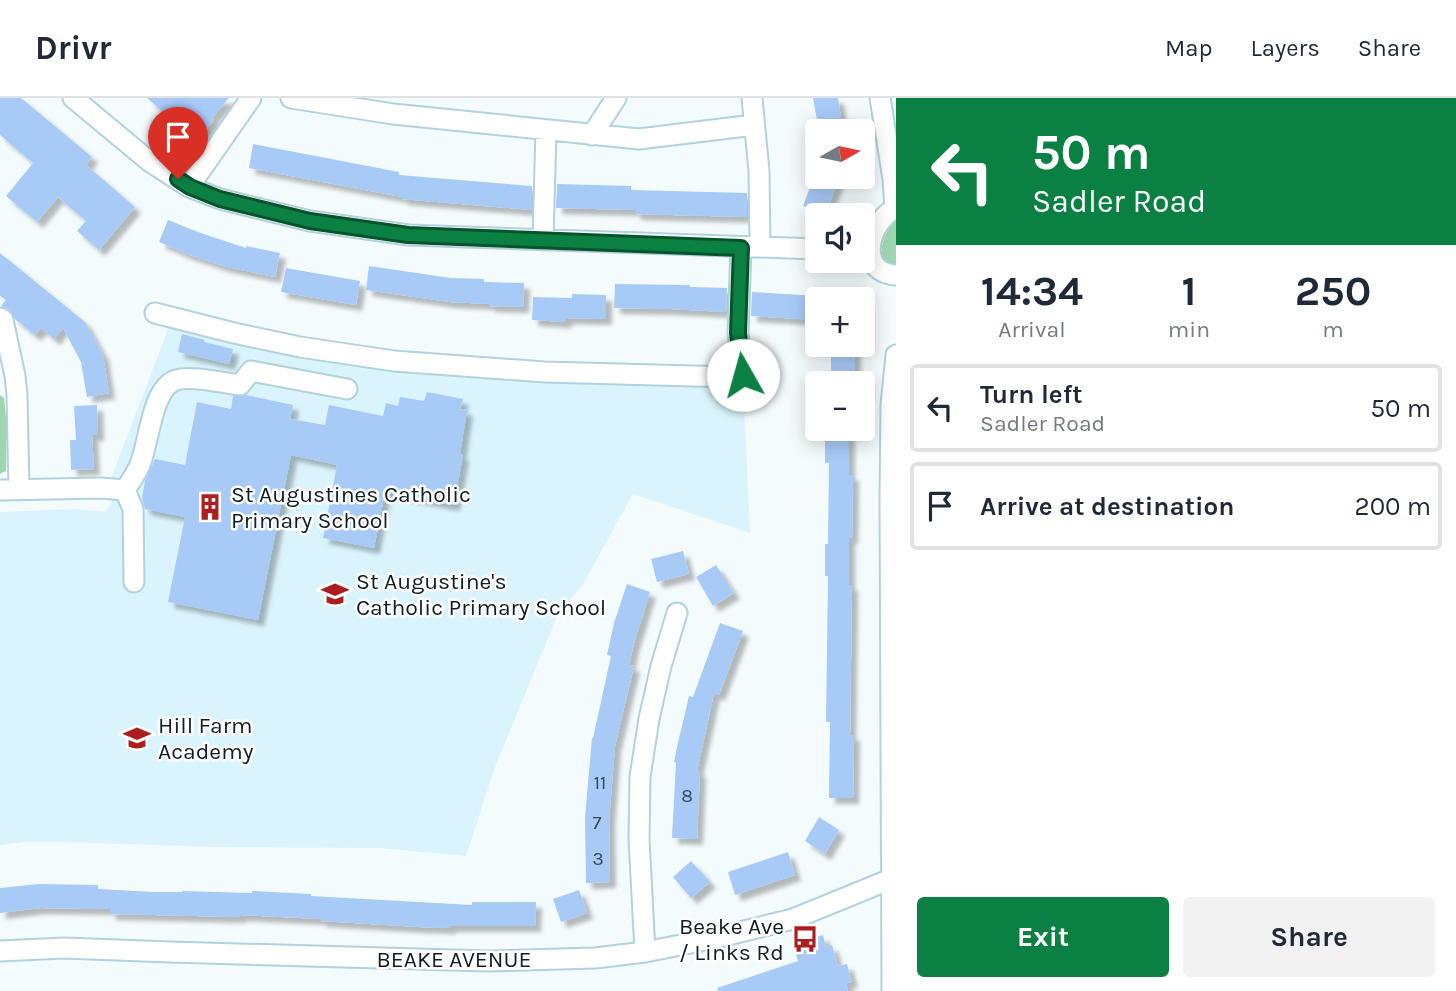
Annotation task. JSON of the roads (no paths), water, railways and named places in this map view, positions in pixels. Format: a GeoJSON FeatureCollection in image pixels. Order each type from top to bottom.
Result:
{"type":"FeatureCollection","features":[{"type":"Feature","properties":{"kind":"street"},"geometry":{"type":"LineString","coordinates":[[72,98],[149,161],[190,187],[220,199],[310,221],[408,235],[805,249]]}},
{"type":"Feature","properties":{"kind":"street"},"geometry":{"type":"LineString","coordinates":[[190,187],[251,98]]}},
{"type":"Feature","properties":{"kind":"street"},"geometry":{"type":"LineString","coordinates":[[291,98],[399,106],[546,130],[639,139],[754,125]]}},
{"type":"Feature","properties":{"kind":"street"},"geometry":{"type":"LineString","coordinates":[[592,135],[616,98]]}},
{"type":"Feature","properties":{"kind":"street"},"geometry":{"type":"LineString","coordinates":[[155,313],[300,347],[394,361],[545,372],[730,377],[743,375],[738,333],[759,172],[752,98]]}},
{"type":"Feature","properties":{"kind":"street"},"geometry":{"type":"LineString","coordinates":[[875,230],[882,217],[896,208],[880,98]]}},
{"type":"Feature","properties":{"kind":"street"},"geometry":{"type":"LineString","coordinates":[[542,240],[546,130]]}},
{"type":"Feature","properties":{"kind":"street"},"geometry":{"type":"LineString","coordinates":[[875,265],[884,273],[896,275]]}},
{"type":"Feature","properties":{"kind":"street"},"geometry":{"type":"LineString","coordinates":[[0,318],[3,320],[8,342],[8,377],[17,395],[10,490],[101,488],[125,491]]}},
{"type":"Feature","properties":{"kind":"street"},"geometry":{"type":"LineString","coordinates":[[892,991],[891,405],[896,355]]}},
{"type":"Feature","properties":{"kind":"street"},"geometry":{"type":"LineString","coordinates":[[125,491],[140,466],[155,406],[165,388],[175,380],[194,378],[240,385],[251,371],[347,389]]}},
{"type":"Feature","properties":{"kind":"street"},"geometry":{"type":"LineString","coordinates":[[125,491],[133,509],[134,582]]}},
{"type":"Feature","properties":{"kind":"street"},"geometry":{"type":"LineString","coordinates":[[645,951],[639,839],[640,777],[649,719],[677,613]]}},
{"type":"Feature","properties":{"kind":"street","name":"BEAKE AVENUE"},"geometry":{"type":"LineString","coordinates":[[0,951],[64,948],[488,961],[595,958],[716,938],[793,919],[893,878]]}},
{"type":"Feature","properties":{"kind":"place","name":"St Augustines Catholic Primary School"},"geometry":{"type":"Point","coordinates":[210,507]}},
{"type":"Feature","properties":{"kind":"place","name":"St Augustine's Catholic Primary School"},"geometry":{"type":"Point","coordinates":[335,594]}},
{"type":"Feature","properties":{"kind":"place","name":"Hill Farm Academy"},"geometry":{"type":"Point","coordinates":[137,738]}},
{"type":"Feature","properties":{"kind":"place","name":"Beake Ave / Links Rd"},"geometry":{"type":"Point","coordinates":[805,939]}}]}
